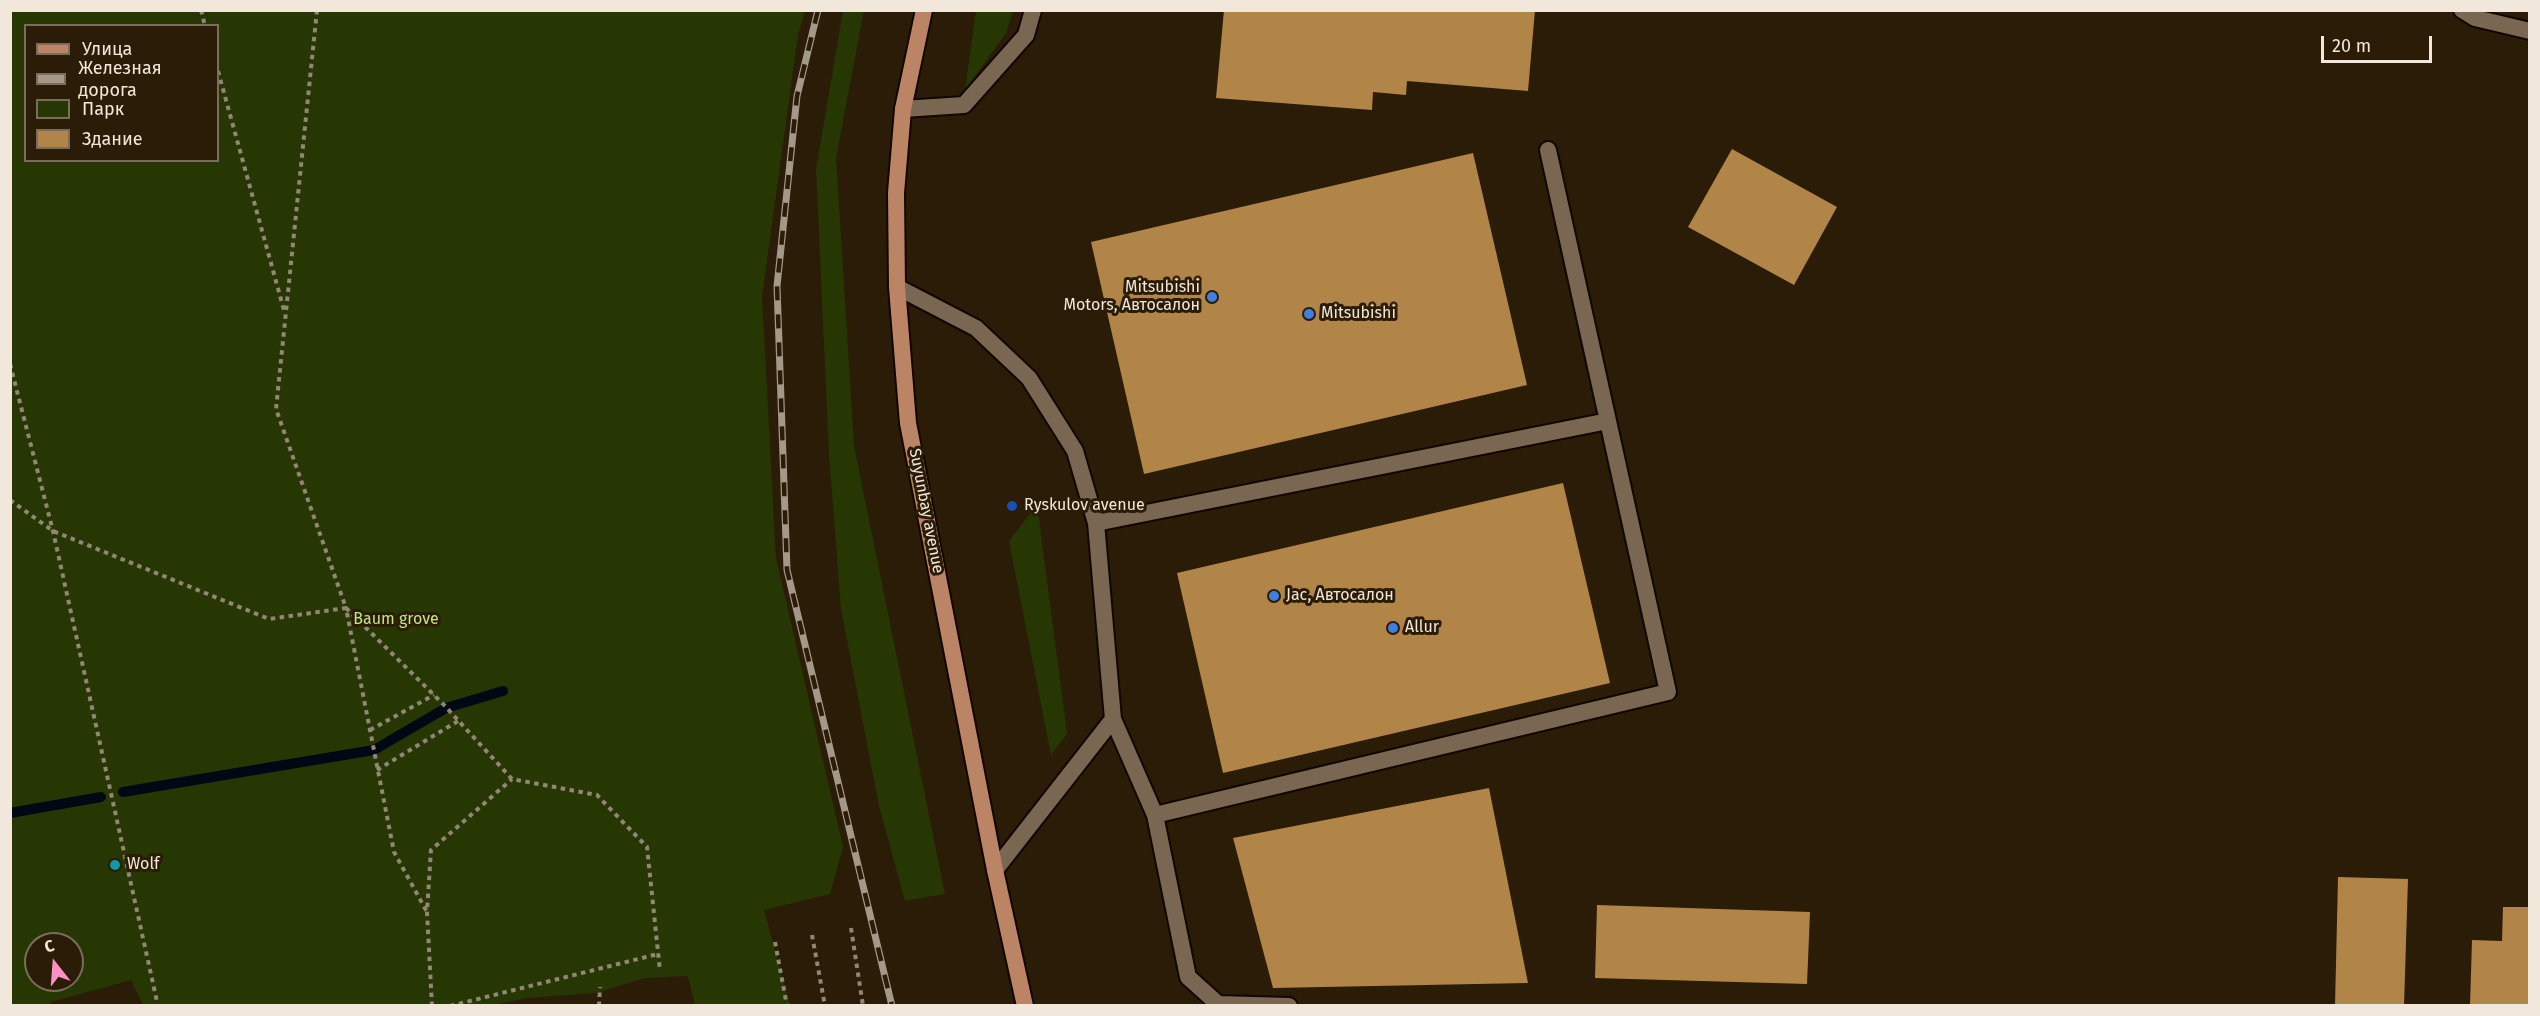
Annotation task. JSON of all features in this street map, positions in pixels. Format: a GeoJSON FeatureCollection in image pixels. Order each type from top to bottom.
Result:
{"type":"FeatureCollection","features":[{"type":"Feature","properties":{"kind":"main road","name":"Suyunbay avenue"},"geometry":{"type":"LineString","coordinates":[[924,10],[903,109],[896,193],[897,287],[908,423],[995,870],[1029,1003]]}},
{"type":"Feature","properties":{"kind":"street"},"geometry":{"type":"LineString","coordinates":[[903,109],[964,105],[1026,34],[1033,10]]}},
{"type":"Feature","properties":{"kind":"street"},"geometry":{"type":"LineString","coordinates":[[2462,10],[2475,18],[2529,31]]}},
{"type":"Feature","properties":{"kind":"street"},"geometry":{"type":"LineString","coordinates":[[1155,815],[1668,692],[1548,150]]}},
{"type":"Feature","properties":{"kind":"street"},"geometry":{"type":"LineString","coordinates":[[897,287],[976,328],[1029,378],[1075,451],[1096,523],[1113,719],[1155,815],[1188,977],[1218,1004],[1289,1005]]}},
{"type":"Feature","properties":{"kind":"street"},"geometry":{"type":"LineString","coordinates":[[1096,523],[1608,421]]}},
{"type":"Feature","properties":{"kind":"street"},"geometry":{"type":"LineString","coordinates":[[995,870],[1113,719]]}},
{"type":"Feature","properties":{"kind":"path"},"geometry":{"type":"LineString","coordinates":[[317,10],[276,409],[346,608],[393,852],[427,912]]}},
{"type":"Feature","properties":{"kind":"path"},"geometry":{"type":"LineString","coordinates":[[219,74],[285,318]]}},
{"type":"Feature","properties":{"kind":"path"},"geometry":{"type":"LineString","coordinates":[[10,364],[53,531],[158,1005]]}},
{"type":"Feature","properties":{"kind":"path"},"geometry":{"type":"LineString","coordinates":[[10,500],[53,531],[269,619],[346,608]]}},
{"type":"Feature","properties":{"kind":"path"},"geometry":{"type":"LineString","coordinates":[[346,608],[434,695],[512,779],[597,795],[647,847],[660,971]]}},
{"type":"Feature","properties":{"kind":"path"},"geometry":{"type":"LineString","coordinates":[[370,730],[434,695]]}},
{"type":"Feature","properties":{"kind":"path"},"geometry":{"type":"LineString","coordinates":[[377,770],[459,721]]}},
{"type":"Feature","properties":{"kind":"path"},"geometry":{"type":"LineString","coordinates":[[432,1005],[427,912],[430,850],[512,779]]}},
{"type":"Feature","properties":{"kind":"path"},"geometry":{"type":"LineString","coordinates":[[851,928],[863,1005]]}},
{"type":"Feature","properties":{"kind":"path"},"geometry":{"type":"LineString","coordinates":[[812,935],[825,1005]]}},
{"type":"Feature","properties":{"kind":"path"},"geometry":{"type":"LineString","coordinates":[[775,942],[787,1005]]}},
{"type":"Feature","properties":{"kind":"path"},"geometry":{"type":"LineString","coordinates":[[450,1005],[658,954]]}},
{"type":"Feature","properties":{"kind":"path"},"geometry":{"type":"LineString","coordinates":[[599,1005],[600,987]]}},
{"type":"Feature","properties":{"kind":"green space"},"geometry":{"type":"Polygon","coordinates":[[[864,10],[836,158],[854,446],[945,894],[905,901],[879,806],[841,609],[829,453],[816,169],[843,11],[864,10]]]}},
{"type":"Feature","properties":{"kind":"green space","name":"Baum grove"},"geometry":{"type":"Polygon","coordinates":[[[10,11],[805,11],[798,35],[762,297],[776,558],[843,847],[830,894],[764,910],[790,1005],[695,1005],[688,976],[645,978],[596,993],[527,998],[489,1006],[143,1005],[131,980],[51,1002],[51,1005],[11,1005],[10,11]]]}},
{"type":"Feature","properties":{"kind":"green space"},"geometry":{"type":"Polygon","coordinates":[[[976,11],[1013,11],[1006,33],[965,90],[976,11]]]}},
{"type":"Feature","properties":{"kind":"green space"},"geometry":{"type":"Polygon","coordinates":[[[1037,504],[1067,734],[1051,755],[1009,541],[1037,504]]]}},
{"type":"Feature","properties":{"kind":"building"},"geometry":{"type":"Polygon","coordinates":[[[1224,10],[1535,10],[1528,91],[1407,81],[1406,95],[1373,92],[1372,110],[1216,98],[1224,10]]]}},
{"type":"Feature","properties":{"kind":"building"},"geometry":{"type":"Polygon","coordinates":[[[1732,149],[1837,207],[1794,285],[1688,227],[1732,149]]]}},
{"type":"Feature","properties":{"kind":"building","name":"Mitsubishi"},"geometry":{"type":"Polygon","coordinates":[[[1473,153],[1527,385],[1144,474],[1091,242],[1473,153]]]}},
{"type":"Feature","properties":{"kind":"building","name":"Allur"},"geometry":{"type":"Polygon","coordinates":[[[1563,483],[1610,683],[1223,773],[1177,573],[1563,483]]]}},
{"type":"Feature","properties":{"kind":"building"},"geometry":{"type":"Polygon","coordinates":[[[1489,788],[1528,983],[1273,988],[1233,838],[1489,788]]]}},
{"type":"Feature","properties":{"kind":"building"},"geometry":{"type":"Polygon","coordinates":[[[2338,877],[2408,879],[2404,1006],[2335,1006],[2338,877]]]}},
{"type":"Feature","properties":{"kind":"building"},"geometry":{"type":"Polygon","coordinates":[[[1597,905],[1810,912],[1807,984],[1595,978],[1597,905]]]}},
{"type":"Feature","properties":{"kind":"building"},"geometry":{"type":"Polygon","coordinates":[[[2503,907],[2530,907],[2530,1006],[2470,1006],[2472,940],[2502,941],[2503,907]]]}},
{"type":"Feature","properties":{"kind":"waterway"},"geometry":{"type":"LineString","coordinates":[[123,792],[374,750],[446,708],[503,691]]}},
{"type":"Feature","properties":{"kind":"waterway"},"geometry":{"type":"LineString","coordinates":[[10,813],[101,797]]}},
{"type":"Feature","properties":{"kind":"railway"},"geometry":{"type":"LineString","coordinates":[[818,10],[797,96],[777,286],[787,570],[892,1006]]}},
{"type":"Feature","properties":{"kind":"place","name":"Mitsubishi Motors, Автосалон"},"geometry":{"type":"Point","coordinates":[1212,297]}},
{"type":"Feature","properties":{"kind":"place","name":"Mitsubishi"},"geometry":{"type":"Point","coordinates":[1309,314]}},
{"type":"Feature","properties":{"kind":"place","name":"Ryskulov avenue"},"geometry":{"type":"Point","coordinates":[1012,506]}},
{"type":"Feature","properties":{"kind":"place","name":"Jac, Автосалон"},"geometry":{"type":"Point","coordinates":[1274,596]}},
{"type":"Feature","properties":{"kind":"place","name":"Allur"},"geometry":{"type":"Point","coordinates":[1393,628]}},
{"type":"Feature","properties":{"kind":"place","name":"Wolf"},"geometry":{"type":"Point","coordinates":[115,865]}}]}
